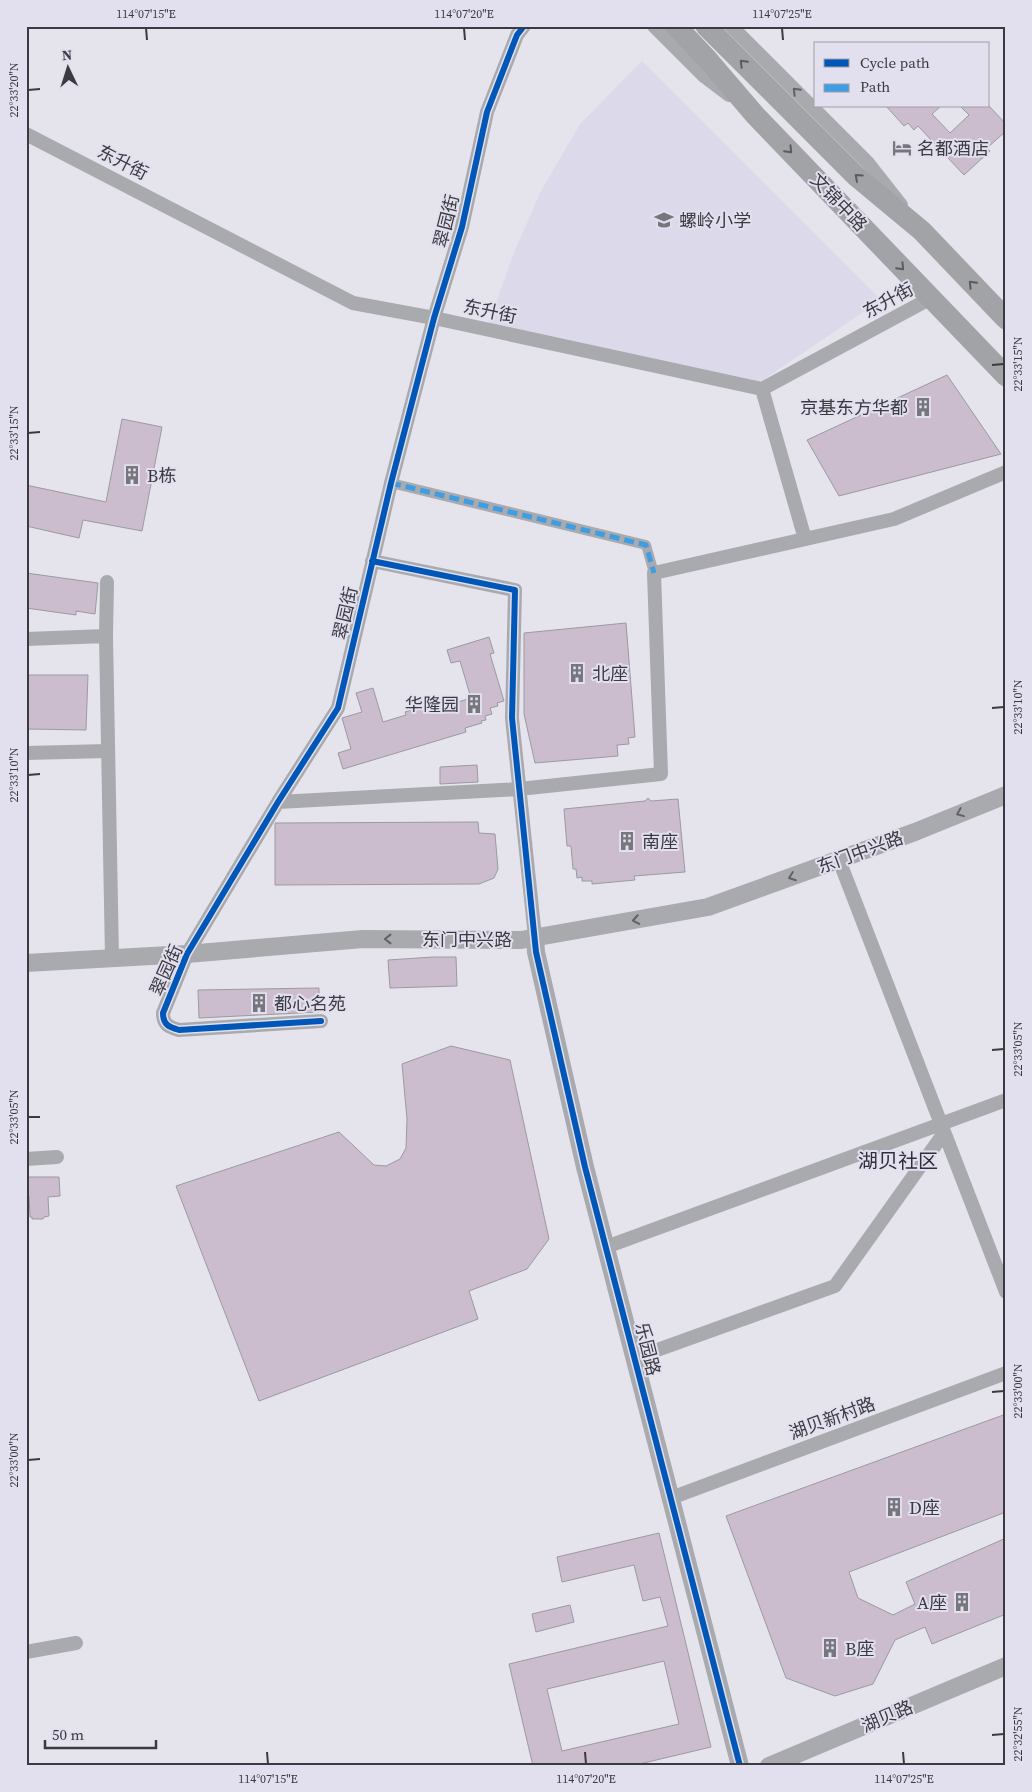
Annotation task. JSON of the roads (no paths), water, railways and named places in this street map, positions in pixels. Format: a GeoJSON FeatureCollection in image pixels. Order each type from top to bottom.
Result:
{"type":"FeatureCollection","features":[{"type":"Feature","properties":{"kind":"main road","name":"文锦中路"},"geometry":{"type":"LineString","coordinates":[[676,26],[755,115],[1006,376]]}},
{"type":"Feature","properties":{"kind":"main road","name":"文锦中路"},"geometry":{"type":"LineString","coordinates":[[706,26],[857,177],[922,231],[1006,319]]}},
{"type":"Feature","properties":{"kind":"street","name":"翠园街"},"geometry":{"type":"LineString","coordinates":[[321,1021],[179,1030],[168,1027],[163,1020],[163,1013],[187,954],[278,802],[338,708],[391,483],[434,318],[462,227],[487,112],[517,35],[524,26]]}},
{"type":"Feature","properties":{"kind":"street"},"geometry":{"type":"LineString","coordinates":[[654,26],[704,76],[755,115]]}},
{"type":"Feature","properties":{"kind":"street"},"geometry":{"type":"LineString","coordinates":[[731,26],[868,163],[922,231]]}},
{"type":"Feature","properties":{"kind":"street","name":"东升街"},"geometry":{"type":"LineString","coordinates":[[26,134],[353,303],[434,318],[762,389],[931,298]]}},
{"type":"Feature","properties":{"kind":"street"},"geometry":{"type":"LineString","coordinates":[[762,389],[805,540]]}},
{"type":"Feature","properties":{"kind":"street"},"geometry":{"type":"LineString","coordinates":[[654,573],[894,519],[1006,472]]}},
{"type":"Feature","properties":{"kind":"street"},"geometry":{"type":"LineString","coordinates":[[278,802],[519,789],[661,774],[654,573],[646,545],[391,483]]}},
{"type":"Feature","properties":{"kind":"street"},"geometry":{"type":"LineString","coordinates":[[372,561],[515,590],[512,718],[535,937]]}},
{"type":"Feature","properties":{"kind":"street"},"geometry":{"type":"LineString","coordinates":[[107,582],[106,636],[112,958]]}},
{"type":"Feature","properties":{"kind":"street"},"geometry":{"type":"LineString","coordinates":[[26,639],[106,636]]}},
{"type":"Feature","properties":{"kind":"street"},"geometry":{"type":"LineString","coordinates":[[26,753],[108,751]]}},
{"type":"Feature","properties":{"kind":"street","name":"东门中兴路"},"geometry":{"type":"LineString","coordinates":[[26,963],[187,954],[363,939],[521,940],[708,907],[915,832],[1006,795]]}},
{"type":"Feature","properties":{"kind":"street"},"geometry":{"type":"LineString","coordinates":[[839,860],[1006,1292]]}},
{"type":"Feature","properties":{"kind":"street","name":"乐园路"},"geometry":{"type":"LineString","coordinates":[[535,937],[538,962],[585,1167],[740,1766]]}},
{"type":"Feature","properties":{"kind":"street"},"geometry":{"type":"LineString","coordinates":[[606,1246],[942,1129],[1006,1100]]}},
{"type":"Feature","properties":{"kind":"street"},"geometry":{"type":"LineString","coordinates":[[635,1358],[835,1286],[942,1129]]}},
{"type":"Feature","properties":{"kind":"street"},"geometry":{"type":"LineString","coordinates":[[26,1159],[57,1156]]}},
{"type":"Feature","properties":{"kind":"street","name":"湖贝新村路"},"geometry":{"type":"LineString","coordinates":[[671,1498],[1006,1373]]}},
{"type":"Feature","properties":{"kind":"street"},"geometry":{"type":"LineString","coordinates":[[26,1652],[76,1643]]}},
{"type":"Feature","properties":{"kind":"street","name":"湖贝路"},"geometry":{"type":"LineString","coordinates":[[769,1766],[1006,1666]]}},
{"type":"Feature","properties":{"kind":"place","name":"名都酒店"},"geometry":{"type":"Point","coordinates":[902,148]}},
{"type":"Feature","properties":{"kind":"place","name":"螺岭小学"},"geometry":{"type":"Point","coordinates":[664,220]}},
{"type":"Feature","properties":{"kind":"place","name":"京基东方华都"},"geometry":{"type":"Point","coordinates":[923,407]}},
{"type":"Feature","properties":{"kind":"place","name":"B栋"},"geometry":{"type":"Point","coordinates":[132,475]}},
{"type":"Feature","properties":{"kind":"place","name":"北座"},"geometry":{"type":"Point","coordinates":[577,673]}},
{"type":"Feature","properties":{"kind":"place","name":"华隆园"},"geometry":{"type":"Point","coordinates":[474,704]}},
{"type":"Feature","properties":{"kind":"place","name":"南座"},"geometry":{"type":"Point","coordinates":[627,841]}},
{"type":"Feature","properties":{"kind":"place","name":"都心名苑"},"geometry":{"type":"Point","coordinates":[259,1003]}},
{"type":"Feature","properties":{"kind":"place","name":"D座"},"geometry":{"type":"Point","coordinates":[894,1507]}},
{"type":"Feature","properties":{"kind":"place","name":"A座"},"geometry":{"type":"Point","coordinates":[962,1602]}},
{"type":"Feature","properties":{"kind":"place","name":"B座"},"geometry":{"type":"Point","coordinates":[830,1648]}},
{"type":"Feature","properties":{"kind":"district","name":"湖贝社区"},"geometry":{"type":"Point","coordinates":[898,1161]}}]}
